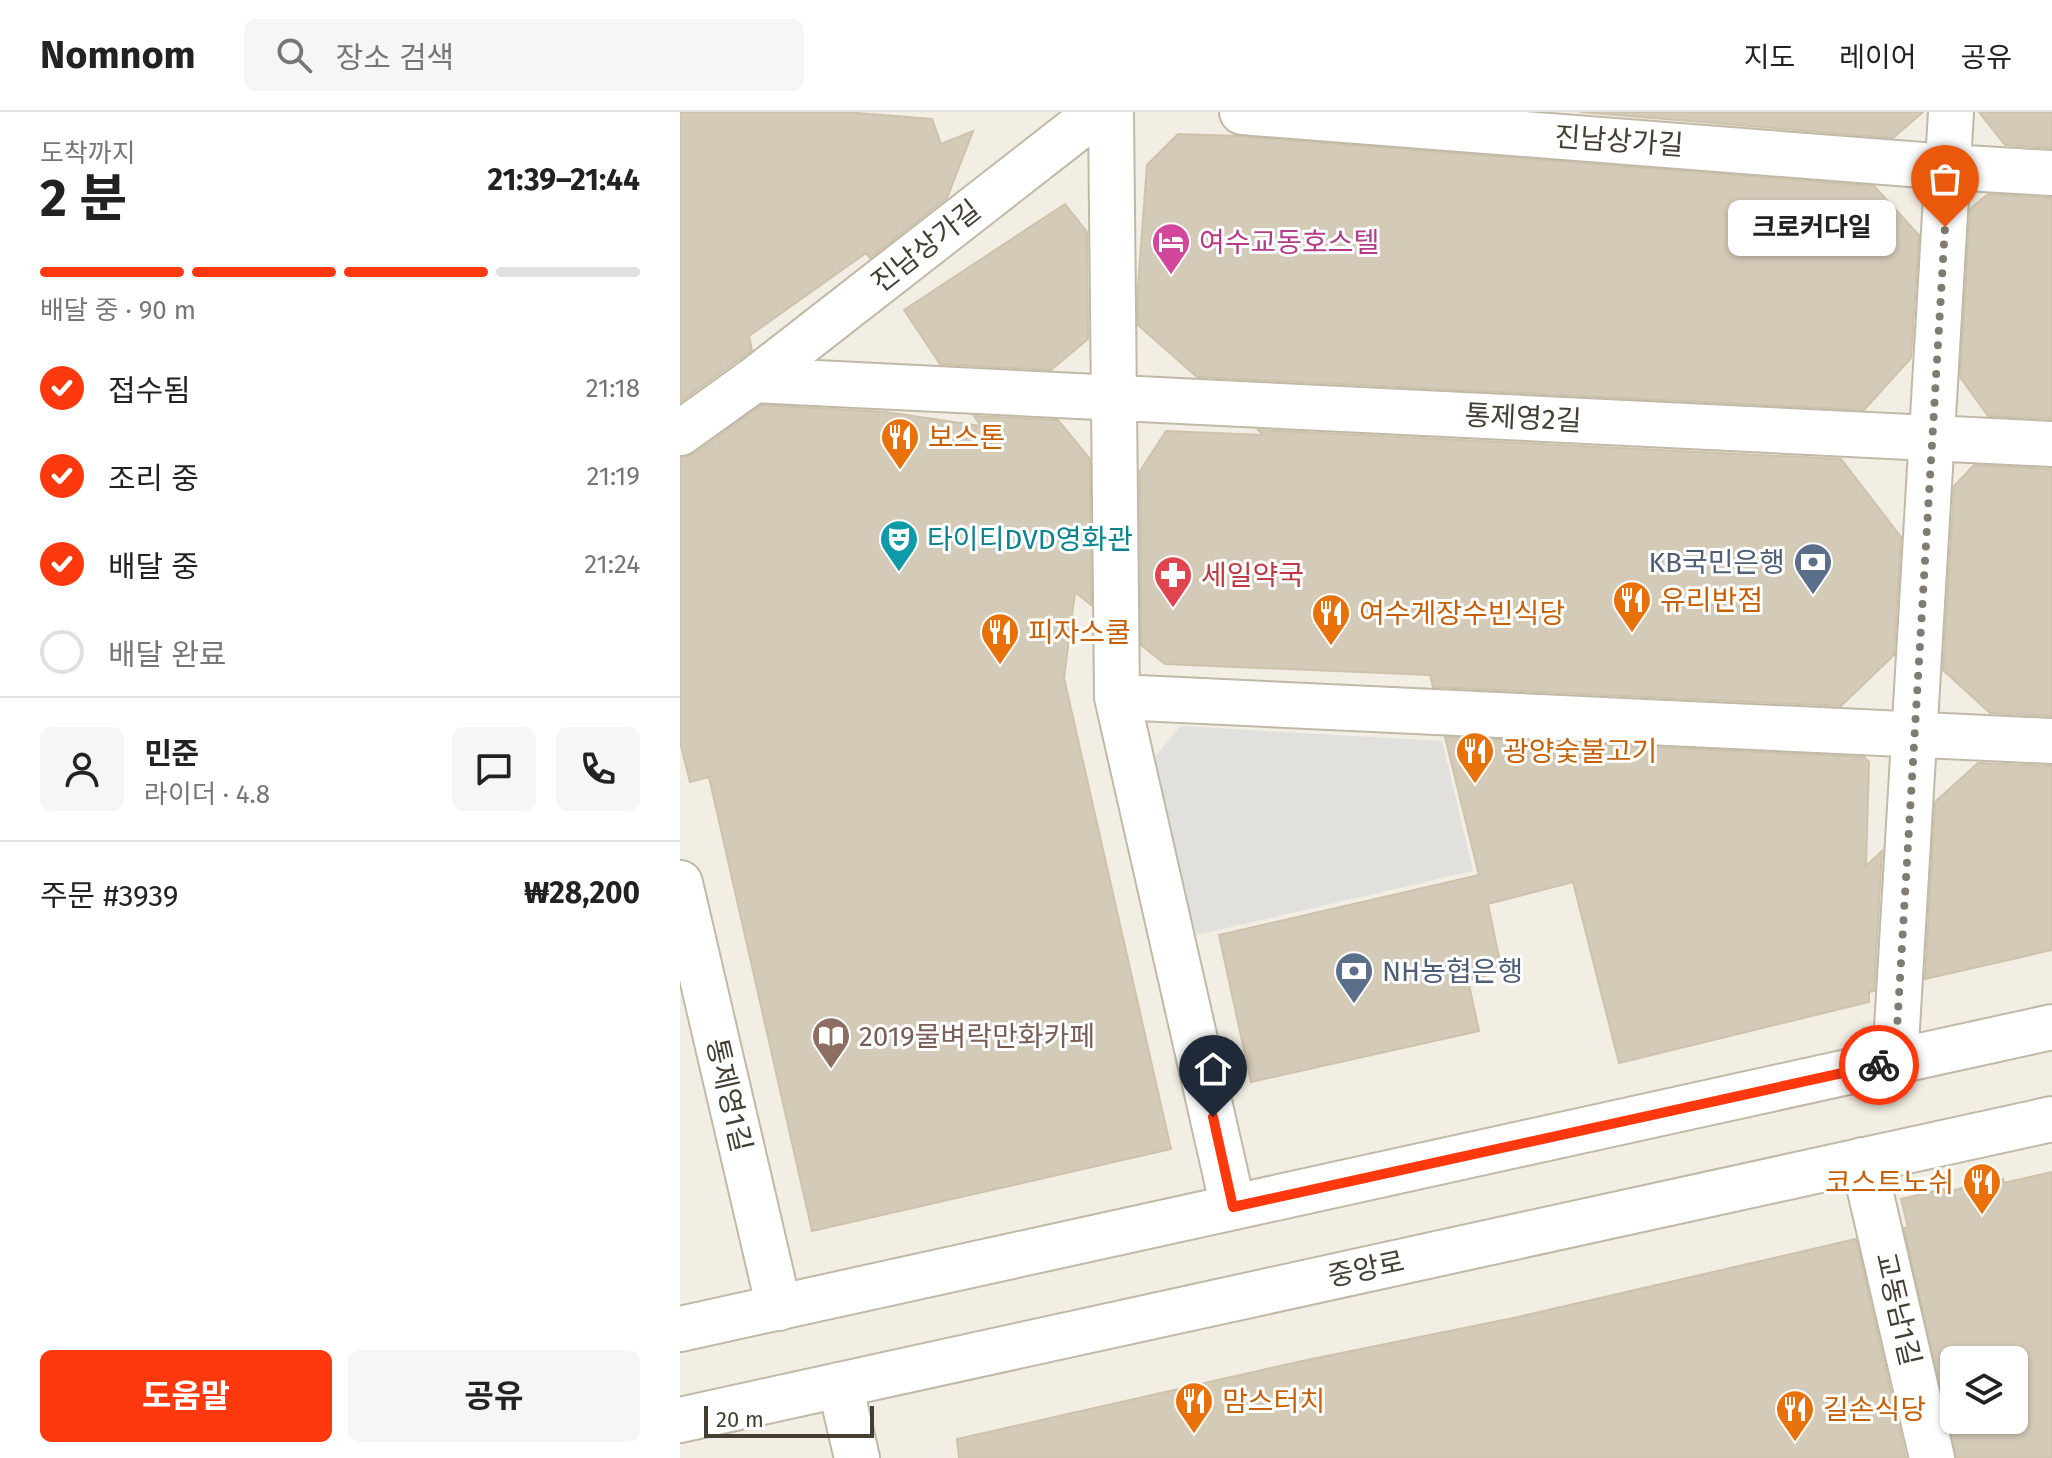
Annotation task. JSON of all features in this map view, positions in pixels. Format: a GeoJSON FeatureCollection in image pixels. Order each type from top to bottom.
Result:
{"type":"FeatureCollection","features":[{"type":"Feature","properties":{"kind":"street","name":"진남상가길"},"geometry":{"type":"LineString","coordinates":[[680,433],[754,380],[1098,112]]}},
{"type":"Feature","properties":{"kind":"street"},"geometry":{"type":"LineString","coordinates":[[1111,112],[1117,697],[1233,1207]]}},
{"type":"Feature","properties":{"kind":"street","name":"진남상가길"},"geometry":{"type":"LineString","coordinates":[[1242,112],[2052,173]]}},
{"type":"Feature","properties":{"kind":"street"},"geometry":{"type":"LineString","coordinates":[[1895,1062],[1951,112]]}},
{"type":"Feature","properties":{"kind":"street"},"geometry":{"type":"LineString","coordinates":[[754,380],[1115,397]]}},
{"type":"Feature","properties":{"kind":"street","name":"통제영2길"},"geometry":{"type":"LineString","coordinates":[[1115,397],[2052,444]]}},
{"type":"Feature","properties":{"kind":"street"},"geometry":{"type":"LineString","coordinates":[[1117,697],[2052,741]]}},
{"type":"Feature","properties":{"kind":"street","name":"통제영1길"},"geometry":{"type":"LineString","coordinates":[[680,883],[690,969],[779,1308]]}},
{"type":"Feature","properties":{"kind":"street"},"geometry":{"type":"LineString","coordinates":[[680,1329],[2052,1027]]}},
{"type":"Feature","properties":{"kind":"street","name":"중앙로"},"geometry":{"type":"LineString","coordinates":[[680,1420],[2052,1119]]}},
{"type":"Feature","properties":{"kind":"street","name":"교동남1길"},"geometry":{"type":"LineString","coordinates":[[1863,1160],[1932,1458]]}},
{"type":"Feature","properties":{"kind":"street"},"geometry":{"type":"LineString","coordinates":[[840,1385],[857,1458]]}},
{"type":"Feature","properties":{"kind":"shaded area"},"geometry":{"type":"Polygon","coordinates":[[[1180,726],[1442,741],[1473,871],[1192,936],[1151,762],[1180,726]]]}},
{"type":"Feature","properties":{"kind":"building"},"geometry":{"type":"Polygon","coordinates":[[[680,112],[844,112],[932,119],[941,144],[973,131],[947,198],[870,258],[866,253],[749,336],[752,350],[680,402],[680,112]]]}},
{"type":"Feature","properties":{"kind":"building"},"geometry":{"type":"Polygon","coordinates":[[[1580,112],[1923,112],[1893,138],[1580,112]]]}},
{"type":"Feature","properties":{"kind":"building"},"geometry":{"type":"Polygon","coordinates":[[[1979,112],[2052,112],[2052,148],[2005,145],[1979,112]]]}},
{"type":"Feature","properties":{"kind":"building"},"geometry":{"type":"Polygon","coordinates":[[[1178,134],[1238,136],[1874,186],[1919,235],[1911,358],[1864,410],[1197,377],[1138,325],[1147,165],[1178,134]]]}},
{"type":"Feature","properties":{"kind":"building"},"geometry":{"type":"Polygon","coordinates":[[[1988,194],[2052,198],[2052,419],[1988,416],[1960,377],[1970,209],[1988,194]]]}},
{"type":"Feature","properties":{"kind":"building"},"geometry":{"type":"Polygon","coordinates":[[[1065,204],[1087,232],[1088,339],[1051,370],[940,364],[904,310],[1065,204]]]}},
{"type":"Feature","properties":{"kind":"building"},"geometry":{"type":"Polygon","coordinates":[[[761,405],[886,412],[981,426],[974,416],[1058,420],[1090,459],[1091,605],[1075,592],[1064,678],[1171,1149],[812,1231],[709,777],[690,782],[680,742],[680,458],[695,453],[761,405]]]}},
{"type":"Feature","properties":{"kind":"building"},"geometry":{"type":"Polygon","coordinates":[[[1258,430],[1841,459],[1901,537],[1894,655],[1841,706],[1433,687],[1430,675],[1165,664],[1141,645],[1140,471],[1166,431],[1263,435],[1258,430]]]}},
{"type":"Feature","properties":{"kind":"building"},"geometry":{"type":"Polygon","coordinates":[[[1974,465],[2052,469],[2052,716],[1990,713],[1943,670],[1954,486],[1974,465]]]}},
{"type":"Feature","properties":{"kind":"building"},"geometry":{"type":"Polygon","coordinates":[[[1445,737],[1864,757],[1869,762],[1866,866],[1882,851],[1874,991],[1869,992],[1869,1002],[1619,1063],[1573,882],[1488,904],[1502,972],[1468,980],[1479,1031],[1251,1082],[1219,935],[1479,875],[1445,737]]]}},
{"type":"Feature","properties":{"kind":"building"},"geometry":{"type":"Polygon","coordinates":[[[1978,763],[2052,766],[2052,950],[1925,979],[1935,802],[1978,763]]]}},
{"type":"Feature","properties":{"kind":"building"},"geometry":{"type":"Polygon","coordinates":[[[2052,1172],[2052,1458],[1956,1458],[1951,1434],[2028,1434],[2028,1346],[1940,1346],[1940,1387],[1904,1228],[1908,1227],[1901,1199],[2003,1179],[2004,1183],[2052,1172]]]}},
{"type":"Feature","properties":{"kind":"building"},"geometry":{"type":"Polygon","coordinates":[[[1856,1239],[1906,1458],[959,1458],[957,1439],[1302,1361],[1518,1317],[1856,1239]]]}},
{"type":"Feature","properties":{"kind":"way so far"},"geometry":{"type":"LineString","coordinates":[[1879,1065],[1895,1062],[1945,227]]}},
{"type":"Feature","properties":{"kind":"place","name":"크로커다일"},"geometry":{"type":"Point","coordinates":[1945,227]}},
{"type":"Feature","properties":{"kind":"place","name":"여수교동호스텔"},"geometry":{"type":"Point","coordinates":[1171,276]}},
{"type":"Feature","properties":{"kind":"place","name":"보스톤"},"geometry":{"type":"Point","coordinates":[900,471]}},
{"type":"Feature","properties":{"kind":"place","name":"타이티DVD영화관"},"geometry":{"type":"Point","coordinates":[899,573]}},
{"type":"Feature","properties":{"kind":"place","name":"KB국민은행"},"geometry":{"type":"Point","coordinates":[1813,596]}},
{"type":"Feature","properties":{"kind":"place","name":"세일약국"},"geometry":{"type":"Point","coordinates":[1173,609]}},
{"type":"Feature","properties":{"kind":"place","name":"유리반점"},"geometry":{"type":"Point","coordinates":[1632,634]}},
{"type":"Feature","properties":{"kind":"place","name":"여수게장수빈식당"},"geometry":{"type":"Point","coordinates":[1331,647]}},
{"type":"Feature","properties":{"kind":"place","name":"피자스쿨"},"geometry":{"type":"Point","coordinates":[1000,666]}},
{"type":"Feature","properties":{"kind":"place","name":"광양숯불고기"},"geometry":{"type":"Point","coordinates":[1475,785]}},
{"type":"Feature","properties":{"kind":"place","name":"NH농협은행"},"geometry":{"type":"Point","coordinates":[1354,1005]}},
{"type":"Feature","properties":{"kind":"place","name":"2019물벼락만화카페"},"geometry":{"type":"Point","coordinates":[831,1070]}},
{"type":"Feature","properties":{"kind":"place","name":"코스트노쉬"},"geometry":{"type":"Point","coordinates":[1982,1216]}},
{"type":"Feature","properties":{"kind":"place","name":"맘스터치"},"geometry":{"type":"Point","coordinates":[1194,1435]}},
{"type":"Feature","properties":{"kind":"place","name":"길손식당"},"geometry":{"type":"Point","coordinates":[1795,1443]}},
{"type":"Feature","properties":{"kind":"route"},"geometry":{"type":"LineString","coordinates":[[1213,1117],[1233,1207],[1879,1065]]}}]}
